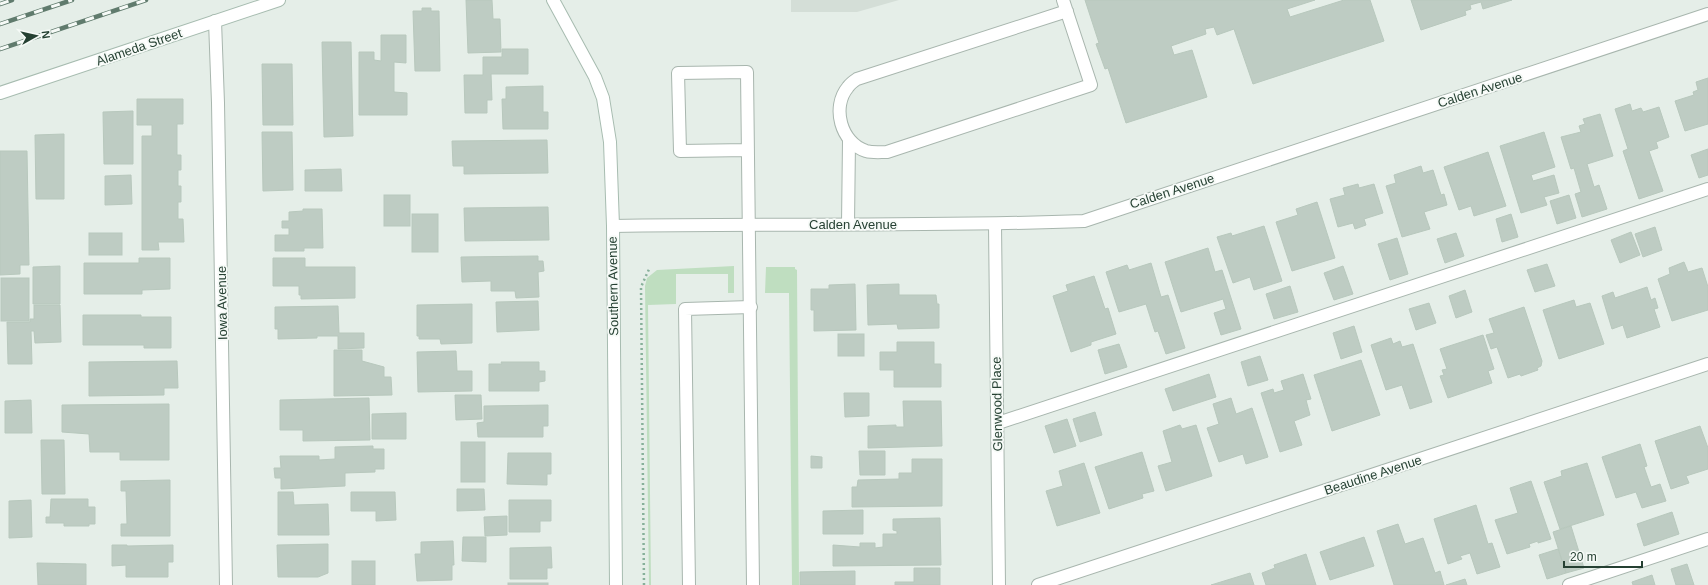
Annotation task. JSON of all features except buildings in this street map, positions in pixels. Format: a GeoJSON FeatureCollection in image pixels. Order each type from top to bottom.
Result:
{"type":"FeatureCollection","features":[{"type":"Feature","properties":{"kind":"street","name":"Alameda Street"},"geometry":{"type":"LineString","coordinates":[[0,93],[279,0]]}},
{"type":"Feature","properties":{"kind":"street","name":"Southern Avenue"},"geometry":{"type":"LineString","coordinates":[[553,0],[595,77],[602,98],[610,142],[613,226],[616,585]]}},
{"type":"Feature","properties":{"kind":"street"},"geometry":{"type":"LineString","coordinates":[[1065,5],[1091,85],[887,152],[865,151],[849,140],[845,134],[840,118],[841,102],[848,86],[857,79],[1065,5]]}},
{"type":"Feature","properties":{"kind":"street","name":"Calden Avenue"},"geometry":{"type":"LineString","coordinates":[[613,226],[749,224],[995,224],[1084,221],[1708,14]]}},
{"type":"Feature","properties":{"kind":"street","name":"Iowa Avenue"},"geometry":{"type":"LineString","coordinates":[[215,21],[218,103],[226,585]]}},
{"type":"Feature","properties":{"kind":"street"},"geometry":{"type":"LineString","coordinates":[[748,150],[680,151],[678,73],[747,72],[754,585]]}},
{"type":"Feature","properties":{"kind":"street"},"geometry":{"type":"LineString","coordinates":[[848,224],[849,140]]}},
{"type":"Feature","properties":{"kind":"street"},"geometry":{"type":"LineString","coordinates":[[998,423],[1708,189]]}},
{"type":"Feature","properties":{"kind":"street","name":"Glenwood Place"},"geometry":{"type":"LineString","coordinates":[[995,224],[999,585]]}},
{"type":"Feature","properties":{"kind":"street"},"geometry":{"type":"LineString","coordinates":[[689,585],[685,308],[751,307]]}},
{"type":"Feature","properties":{"kind":"street","name":"Beaudine Avenue"},"geometry":{"type":"LineString","coordinates":[[1038,585],[1708,364]]}},
{"type":"Feature","properties":{"kind":"street"},"geometry":{"type":"LineString","coordinates":[[1569,585],[1708,539]]}},
{"type":"Feature","properties":{"kind":"path"},"geometry":{"type":"LineString","coordinates":[[644,585],[641,287],[650,268]]}},
{"type":"Feature","properties":{"kind":"shaded area"},"geometry":{"type":"Polygon","coordinates":[[[791,0],[899,0],[857,12],[791,12],[791,0]]]}},
{"type":"Feature","properties":{"kind":"green space"},"geometry":{"type":"Polygon","coordinates":[[[734,266],[734,293],[728,293],[728,274],[676,274],[676,304],[648,305],[651,585],[649,585],[645,286],[647,278],[657,270],[734,266]]]}},
{"type":"Feature","properties":{"kind":"green space"},"geometry":{"type":"Polygon","coordinates":[[[766,267],[795,267],[797,270],[799,585],[792,585],[789,293],[765,293],[766,267]]]}},
{"type":"Feature","properties":{"kind":"railway"},"geometry":{"type":"LineString","coordinates":[[0,4],[12,0]]}},
{"type":"Feature","properties":{"kind":"railway"},"geometry":{"type":"LineString","coordinates":[[0,24],[72,0]]}},
{"type":"Feature","properties":{"kind":"railway"},"geometry":{"type":"LineString","coordinates":[[0,49],[146,0]]}}]}
